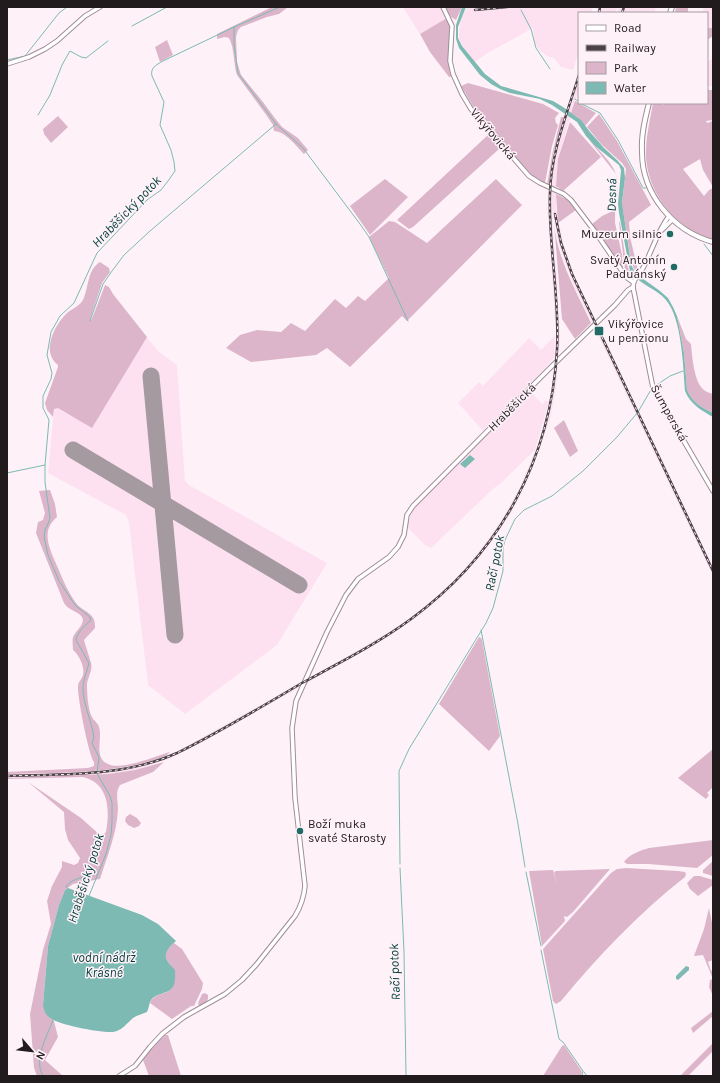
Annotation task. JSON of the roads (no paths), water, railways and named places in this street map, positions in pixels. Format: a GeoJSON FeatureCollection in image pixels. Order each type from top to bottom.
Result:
{"type":"FeatureCollection","features":[{"type":"Feature","properties":{"kind":"main road"},"geometry":{"type":"LineString","coordinates":[[649,104],[643,134],[642,152],[643,167],[655,199],[670,218],[691,234],[713,242]]}},
{"type":"Feature","properties":{"kind":"street"},"geometry":{"type":"LineString","coordinates":[[7,64],[29,57],[45,49],[57,41],[85,16],[100,7]]}},
{"type":"Feature","properties":{"kind":"street","name":"Vikýřovická"},"geometry":{"type":"LineString","coordinates":[[443,7],[452,26],[450,61],[453,74],[469,106],[528,174],[540,183],[566,196],[594,231],[626,277],[634,280]]}},
{"type":"Feature","properties":{"kind":"street"},"geometry":{"type":"LineString","coordinates":[[634,280],[639,274],[660,232],[670,218]]}},
{"type":"Feature","properties":{"kind":"street","name":"Šumperská"},"geometry":{"type":"LineString","coordinates":[[634,280],[633,287],[653,387],[713,491]]}},
{"type":"Feature","properties":{"kind":"street","name":"Hraběšická"},"geometry":{"type":"LineString","coordinates":[[120,1076],[135,1066],[162,1034],[184,1017],[225,994],[242,980],[256,965],[299,910],[304,899],[305,886],[295,798],[292,728],[296,701],[327,632],[349,590],[364,573],[394,552],[398,547],[404,535],[407,515],[413,506],[614,306],[628,290],[633,287]]}},
{"type":"Feature","properties":{"kind":"water"},"geometry":{"type":"Polygon","coordinates":[[[462,7],[466,7],[458,27],[458,38],[462,46],[485,74],[501,86],[553,101],[563,107],[581,120],[604,148],[624,168],[625,178],[622,203],[631,264],[635,273],[668,298],[673,307],[677,316],[684,353],[687,390],[698,404],[713,413],[713,417],[693,403],[685,391],[679,331],[671,308],[662,296],[638,279],[630,271],[618,204],[621,170],[619,165],[595,146],[577,122],[552,105],[540,99],[510,93],[500,89],[480,75],[459,48],[456,39],[456,25],[462,7]]]}},
{"type":"Feature","properties":{"kind":"water"},"geometry":{"type":"Polygon","coordinates":[[[470,455],[475,459],[465,468],[460,464],[470,455]]]}},
{"type":"Feature","properties":{"kind":"water","name":"vodní nádrž Krásné"},"geometry":{"type":"Polygon","coordinates":[[[68,888],[142,915],[158,924],[176,941],[166,952],[166,959],[175,970],[173,986],[170,990],[150,1001],[147,1012],[135,1017],[122,1028],[113,1032],[80,1028],[55,1021],[47,1015],[44,1010],[43,1005],[48,946],[59,905],[65,890],[68,888]]]}},
{"type":"Feature","properties":{"kind":"water"},"geometry":{"type":"Polygon","coordinates":[[[686,966],[689,967],[689,970],[678,980],[676,979],[676,976],[686,966]]]}},
{"type":"Feature","properties":{"kind":"waterway"},"geometry":{"type":"LineString","coordinates":[[7,60],[25,56],[59,13],[67,7]]}},
{"type":"Feature","properties":{"kind":"waterway"},"geometry":{"type":"LineString","coordinates":[[132,26],[167,7]]}},
{"type":"Feature","properties":{"kind":"waterway","name":"Hraběšický potok"},"geometry":{"type":"LineString","coordinates":[[89,896],[106,854],[111,835],[112,803],[110,796],[97,773],[99,757],[92,743],[94,738],[93,732],[83,694],[84,682],[89,663],[76,640],[80,632],[91,620],[90,617],[75,605],[59,581],[48,555],[44,537],[50,518],[45,482],[49,420],[43,408],[43,396],[51,379],[52,373],[47,355],[51,332],[60,316],[74,303],[97,253],[147,200],[161,190],[175,171],[171,150],[160,125],[164,102],[152,76],[153,69],[156,65],[163,61],[280,7]]}},
{"type":"Feature","properties":{"kind":"waterway"},"geometry":{"type":"LineString","coordinates":[[521,10],[531,29],[536,48],[550,69]]}},
{"type":"Feature","properties":{"kind":"waterway"},"geometry":{"type":"LineString","coordinates":[[234,27],[234,44],[238,73],[276,124],[303,148],[369,237],[408,321]]}},
{"type":"Feature","properties":{"kind":"waterway"},"geometry":{"type":"LineString","coordinates":[[38,115],[50,95],[62,65],[70,51],[86,58],[108,41]]}},
{"type":"Feature","properties":{"kind":"waterway"},"geometry":{"type":"LineString","coordinates":[[582,104],[600,113],[618,140],[643,188],[646,188]]}},
{"type":"Feature","properties":{"kind":"waterway"},"geometry":{"type":"LineString","coordinates":[[90,321],[103,284],[124,255],[150,231],[276,124]]}},
{"type":"Feature","properties":{"kind":"waterway"},"geometry":{"type":"LineString","coordinates":[[704,244],[713,256]]}},
{"type":"Feature","properties":{"kind":"waterway","name":"Račí potok"},"geometry":{"type":"LineString","coordinates":[[655,386],[670,376],[683,371]]}},
{"type":"Feature","properties":{"kind":"waterway","name":"Račí potok"},"geometry":{"type":"LineString","coordinates":[[400,864],[399,771],[409,749],[486,623],[493,608],[503,571],[503,548],[505,540],[515,519],[524,510],[552,496],[583,471],[617,437],[638,412],[652,388]]}},
{"type":"Feature","properties":{"kind":"waterway"},"geometry":{"type":"LineString","coordinates":[[7,473],[45,465]]}},
{"type":"Feature","properties":{"kind":"waterway"},"geometry":{"type":"LineString","coordinates":[[481,630],[525,867]]}},
{"type":"Feature","properties":{"kind":"waterway","name":"Račí potok"},"geometry":{"type":"LineString","coordinates":[[400,868],[404,952],[406,1076]]}},
{"type":"Feature","properties":{"kind":"waterway"},"geometry":{"type":"LineString","coordinates":[[526,872],[541,946]]}},
{"type":"Feature","properties":{"kind":"waterway"},"geometry":{"type":"LineString","coordinates":[[67,888],[66,887],[68,884],[75,879],[97,874]]}},
{"type":"Feature","properties":{"kind":"waterway"},"geometry":{"type":"LineString","coordinates":[[541,950],[559,1039],[563,1042],[583,1071],[582,1076]]}},
{"type":"Feature","properties":{"kind":"waterway","name":"Hraběšický potok"},"geometry":{"type":"LineString","coordinates":[[43,1076],[40,1069],[40,1055],[53,1020]]}},
{"type":"Feature","properties":{"kind":"waterway"},"geometry":{"type":"LineString","coordinates":[[584,1072],[587,1076]]}},
{"type":"Feature","properties":{"kind":"railway"},"geometry":{"type":"LineString","coordinates":[[475,10],[507,7]]}},
{"type":"Feature","properties":{"kind":"railway"},"geometry":{"type":"LineString","coordinates":[[599,12],[600,7]]}},
{"type":"Feature","properties":{"kind":"railway"},"geometry":{"type":"LineString","coordinates":[[622,12],[624,7]]}},
{"type":"Feature","properties":{"kind":"railway"},"geometry":{"type":"LineString","coordinates":[[7,776],[94,773],[157,761],[177,753],[225,728],[385,637],[411,619],[443,593],[471,565],[495,534],[515,501],[532,466],[544,429],[553,390],[557,350],[557,310],[550,213],[551,178],[560,133],[578,78]]}},
{"type":"Feature","properties":{"kind":"railway"},"geometry":{"type":"LineString","coordinates":[[555,214],[561,243],[572,274],[713,571]]}},
{"type":"Feature","properties":{"kind":"place","name":"Muzeum silnic"},"geometry":{"type":"Point","coordinates":[670,234]}},
{"type":"Feature","properties":{"kind":"place","name":"Svatý Antonín Paduánský"},"geometry":{"type":"Point","coordinates":[674,267]}},
{"type":"Feature","properties":{"kind":"place","name":"Vikýřovice u penzionu"},"geometry":{"type":"Point","coordinates":[599,331]}},
{"type":"Feature","properties":{"kind":"place","name":"Boží muka svaté Starosty"},"geometry":{"type":"Point","coordinates":[300,831]}},
{"type":"Feature","properties":{"kind":"water label","name":"Desná"},"geometry":{"type":"Point","coordinates":[611,195]}}]}
